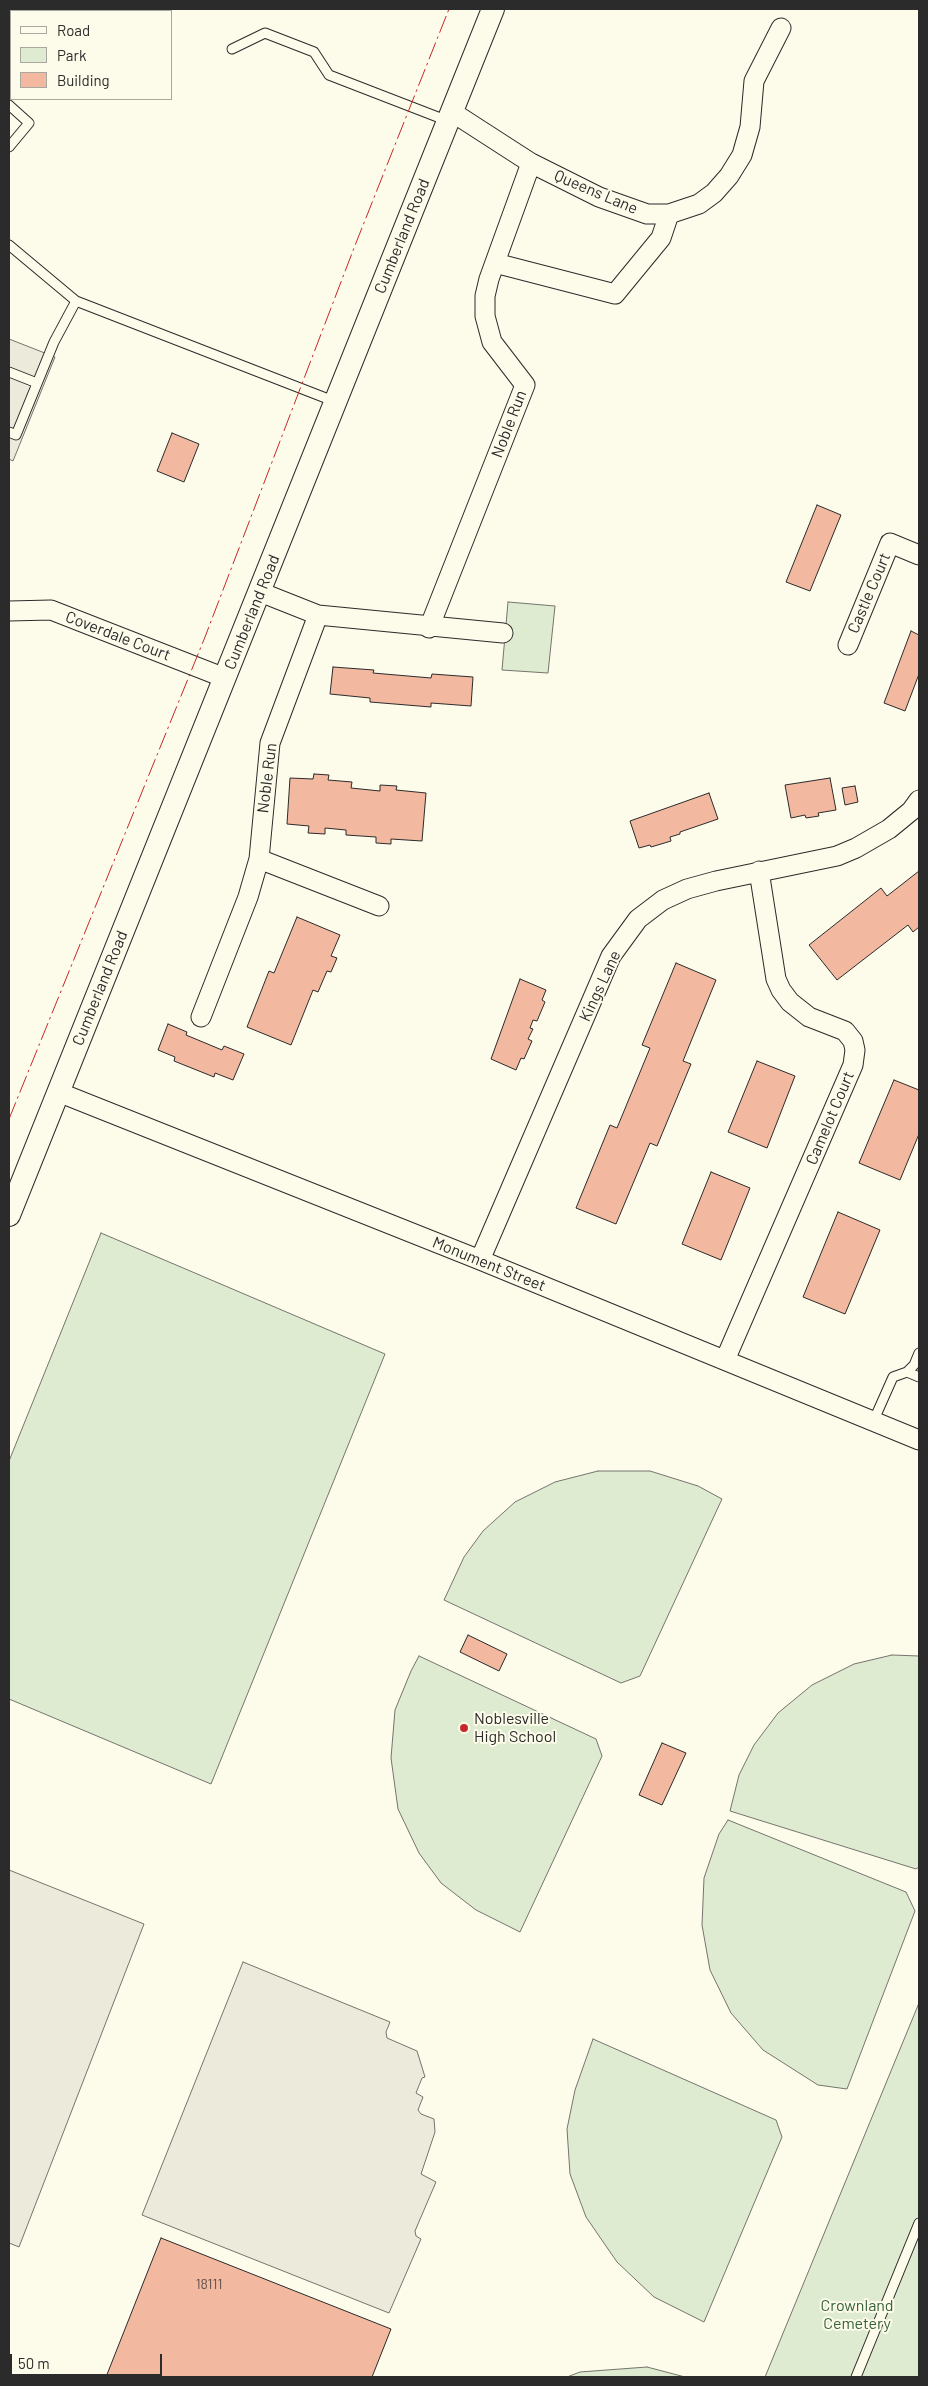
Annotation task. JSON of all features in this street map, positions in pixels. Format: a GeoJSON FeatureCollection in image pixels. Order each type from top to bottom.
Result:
{"type":"FeatureCollection","features":[{"type":"Feature","properties":{"kind":"street","name":"Cumberland Road"},"geometry":{"type":"LineString","coordinates":[[9,1215],[493,9]]}},
{"type":"Feature","properties":{"kind":"street","name":"Queens Lane"},"geometry":{"type":"LineString","coordinates":[[450,116],[531,163],[624,207],[647,214],[669,214],[699,204],[714,193],[742,155],[750,127],[754,81],[781,28]]}},
{"type":"Feature","properties":{"kind":"street"},"geometry":{"type":"LineString","coordinates":[[531,163],[495,263],[615,294],[661,238],[669,214]]}},
{"type":"Feature","properties":{"kind":"street","name":"Noble Run"},"geometry":{"type":"LineString","coordinates":[[429,628],[525,385],[497,350],[487,329],[485,296],[495,263]]}},
{"type":"Feature","properties":{"kind":"street","name":"Castle Court"},"geometry":{"type":"LineString","coordinates":[[848,645],[890,543],[919,555]]}},
{"type":"Feature","properties":{"kind":"street"},"geometry":{"type":"LineString","coordinates":[[260,592],[318,616],[429,628],[503,633]]}},
{"type":"Feature","properties":{"kind":"street","name":"Coverdale Court"},"geometry":{"type":"LineString","coordinates":[[9,611],[51,610],[225,678]]}},
{"type":"Feature","properties":{"kind":"street","name":"Noble Run"},"geometry":{"type":"LineString","coordinates":[[202,1017],[248,897],[259,859],[270,743],[318,616]]}},
{"type":"Feature","properties":{"kind":"street","name":"Kings Lane"},"geometry":{"type":"LineString","coordinates":[[480,1260],[611,956],[638,919],[663,900],[687,889],[759,871],[837,856],[856,848],[889,829],[911,811],[919,800]]}},
{"type":"Feature","properties":{"kind":"street"},"geometry":{"type":"LineString","coordinates":[[259,859],[379,906]]}},
{"type":"Feature","properties":{"kind":"street","name":"Camelot Court"},"geometry":{"type":"LineString","coordinates":[[725,1360],[853,1065],[855,1050],[853,1041],[844,1031],[809,1017],[790,1002],[781,990],[776,979],[759,871]]}},
{"type":"Feature","properties":{"kind":"street","name":"Monument Street"},"geometry":{"type":"LineString","coordinates":[[58,1092],[480,1260],[919,1440]]}},
{"type":"Feature","properties":{"kind":"lane"},"geometry":{"type":"LineString","coordinates":[[232,49],[266,33],[314,52],[329,75],[450,116]]}},
{"type":"Feature","properties":{"kind":"lane"},"geometry":{"type":"LineString","coordinates":[[9,105],[29,123],[9,147]]}},
{"type":"Feature","properties":{"kind":"lane"},"geometry":{"type":"LineString","coordinates":[[9,245],[76,301],[336,402]]}},
{"type":"Feature","properties":{"kind":"lane"},"geometry":{"type":"LineString","coordinates":[[9,432],[16,435],[54,342],[76,301]]}},
{"type":"Feature","properties":{"kind":"lane"},"geometry":{"type":"LineString","coordinates":[[9,372],[37,383]]}},
{"type":"Feature","properties":{"kind":"lane"},"geometry":{"type":"LineString","coordinates":[[874,1422],[893,1377],[907,1372],[914,1365],[919,1353]]}},
{"type":"Feature","properties":{"kind":"lane"},"geometry":{"type":"LineString","coordinates":[[907,1372],[919,1377]]}},
{"type":"Feature","properties":{"kind":"lane"},"geometry":{"type":"LineString","coordinates":[[856,2377],[919,2223]]}},
{"type":"Feature","properties":{"kind":"green space"},"geometry":{"type":"Polygon","coordinates":[[[508,602],[555,606],[548,673],[502,670],[508,602]]]}},
{"type":"Feature","properties":{"kind":"green space"},"geometry":{"type":"Polygon","coordinates":[[[101,1233],[385,1354],[211,1784],[9,1699],[9,1461],[101,1233]]]}},
{"type":"Feature","properties":{"kind":"green space"},"geometry":{"type":"Polygon","coordinates":[[[598,1471],[650,1471],[698,1486],[722,1499],[640,1676],[621,1683],[444,1600],[464,1557],[483,1531],[515,1502],[555,1482],[598,1471]]]}},
{"type":"Feature","properties":{"kind":"green space"},"geometry":{"type":"Polygon","coordinates":[[[892,1655],[919,1656],[919,1867],[916,1869],[730,1811],[739,1775],[754,1745],[778,1713],[812,1685],[854,1664],[892,1655]]]}},
{"type":"Feature","properties":{"kind":"green space"},"geometry":{"type":"Polygon","coordinates":[[[419,1656],[596,1739],[602,1756],[520,1932],[476,1910],[441,1883],[419,1853],[398,1809],[391,1758],[395,1710],[419,1656]]]}},
{"type":"Feature","properties":{"kind":"green space"},"geometry":{"type":"Polygon","coordinates":[[[728,1820],[906,1892],[915,1911],[847,2089],[818,2085],[763,2050],[731,2013],[710,1970],[702,1925],[704,1878],[719,1834],[728,1820]]]}},
{"type":"Feature","properties":{"kind":"green space","name":"Crownland Cemetery"},"geometry":{"type":"Polygon","coordinates":[[[919,2003],[919,2377],[765,2377],[919,2003]]]}},
{"type":"Feature","properties":{"kind":"green space"},"geometry":{"type":"Polygon","coordinates":[[[593,2039],[776,2120],[782,2137],[704,2322],[654,2297],[617,2262],[586,2217],[570,2174],[567,2129],[575,2090],[593,2039]]]}},
{"type":"Feature","properties":{"kind":"green space"},"geometry":{"type":"Polygon","coordinates":[[[647,2367],[685,2377],[567,2377],[580,2372],[647,2367]]]}},
{"type":"Feature","properties":{"kind":"shaded area"},"geometry":{"type":"Polygon","coordinates":[[[9,339],[55,357],[13,461],[9,459],[9,339]]]}},
{"type":"Feature","properties":{"kind":"shaded area"},"geometry":{"type":"Polygon","coordinates":[[[9,1870],[144,1924],[19,2247],[9,2243],[9,1870]]]}},
{"type":"Feature","properties":{"kind":"shaded area"},"geometry":{"type":"Polygon","coordinates":[[[243,1962],[390,2022],[386,2032],[387,2038],[417,2051],[425,2077],[422,2078],[416,2093],[423,2097],[418,2110],[421,2114],[434,2119],[435,2132],[421,2174],[436,2182],[415,2231],[416,2236],[421,2239],[389,2313],[142,2215],[243,1962]]]}},
{"type":"Feature","properties":{"kind":"building"},"geometry":{"type":"Polygon","coordinates":[[[172,433],[199,444],[184,482],[157,471],[172,433]]]}},
{"type":"Feature","properties":{"kind":"building"},"geometry":{"type":"Polygon","coordinates":[[[817,505],[841,515],[810,591],[786,582],[817,505]]]}},
{"type":"Feature","properties":{"kind":"building"},"geometry":{"type":"Polygon","coordinates":[[[911,631],[919,635],[919,674],[905,711],[884,703],[911,631]]]}},
{"type":"Feature","properties":{"kind":"building"},"geometry":{"type":"Polygon","coordinates":[[[333,667],[374,670],[373,673],[431,678],[432,674],[473,677],[471,706],[431,703],[431,707],[370,702],[370,698],[330,694],[333,667]]]}},
{"type":"Feature","properties":{"kind":"building"},"geometry":{"type":"Polygon","coordinates":[[[314,774],[329,775],[328,780],[352,782],[351,788],[380,791],[380,785],[397,786],[396,790],[426,793],[422,841],[391,839],[391,844],[376,843],[376,837],[346,835],[346,830],[325,828],[325,834],[308,833],[309,826],[287,824],[290,778],[313,779],[314,774]]]}},
{"type":"Feature","properties":{"kind":"building"},"geometry":{"type":"Polygon","coordinates":[[[830,778],[836,810],[818,813],[819,816],[806,818],[805,815],[791,818],[785,785],[830,778]]]}},
{"type":"Feature","properties":{"kind":"building"},"geometry":{"type":"Polygon","coordinates":[[[855,786],[858,802],[845,805],[842,788],[855,786]]]}},
{"type":"Feature","properties":{"kind":"building"},"geometry":{"type":"Polygon","coordinates":[[[709,793],[718,819],[680,832],[680,834],[670,837],[671,841],[651,847],[650,845],[639,848],[630,821],[709,793]]]}},
{"type":"Feature","properties":{"kind":"building"},"geometry":{"type":"Polygon","coordinates":[[[919,871],[919,927],[913,932],[908,925],[837,980],[809,945],[881,888],[887,896],[919,871]]]}},
{"type":"Feature","properties":{"kind":"building"},"geometry":{"type":"Polygon","coordinates":[[[297,917],[340,935],[331,956],[337,958],[331,972],[327,971],[318,992],[313,990],[291,1045],[247,1027],[269,971],[274,973],[297,917]]]}},
{"type":"Feature","properties":{"kind":"building"},"geometry":{"type":"Polygon","coordinates":[[[676,963],[716,980],[683,1061],[691,1064],[657,1146],[650,1143],[616,1224],[576,1208],[610,1125],[617,1128],[650,1048],[642,1045],[676,963]]]}},
{"type":"Feature","properties":{"kind":"building"},"geometry":{"type":"Polygon","coordinates":[[[520,979],[546,990],[542,1000],[545,1002],[537,1021],[533,1020],[530,1028],[533,1029],[528,1039],[532,1041],[524,1059],[521,1058],[516,1070],[491,1059],[520,979]]]}},
{"type":"Feature","properties":{"kind":"building"},"geometry":{"type":"Polygon","coordinates":[[[168,1024],[187,1032],[186,1035],[222,1050],[224,1046],[244,1054],[233,1080],[215,1073],[214,1077],[174,1061],[175,1057],[158,1050],[168,1024]]]}},
{"type":"Feature","properties":{"kind":"building"},"geometry":{"type":"Polygon","coordinates":[[[757,1061],[795,1076],[767,1148],[728,1132],[757,1061]]]}},
{"type":"Feature","properties":{"kind":"building"},"geometry":{"type":"Polygon","coordinates":[[[894,1080],[919,1090],[919,1134],[900,1180],[859,1163],[894,1080]]]}},
{"type":"Feature","properties":{"kind":"building"},"geometry":{"type":"Polygon","coordinates":[[[711,1172],[750,1188],[721,1260],[682,1244],[711,1172]]]}},
{"type":"Feature","properties":{"kind":"building"},"geometry":{"type":"Polygon","coordinates":[[[838,1212],[880,1230],[845,1314],[803,1297],[838,1212]]]}},
{"type":"Feature","properties":{"kind":"building"},"geometry":{"type":"Polygon","coordinates":[[[468,1635],[507,1654],[499,1671],[460,1652],[468,1635]]]}},
{"type":"Feature","properties":{"kind":"building"},"geometry":{"type":"Polygon","coordinates":[[[662,1743],[686,1753],[662,1805],[639,1795],[662,1743]]]}},
{"type":"Feature","properties":{"kind":"building"},"geometry":{"type":"Polygon","coordinates":[[[161,2238],[391,2329],[372,2377],[106,2377],[161,2238]]]}},
{"type":"Feature","properties":{"kind":"power"},"geometry":{"type":"LineString","coordinates":[[9,1119],[205,637],[354,248],[449,9]]}},
{"type":"Feature","properties":{"kind":"place","name":"Noblesville High School"},"geometry":{"type":"Point","coordinates":[464,1728]}}]}
